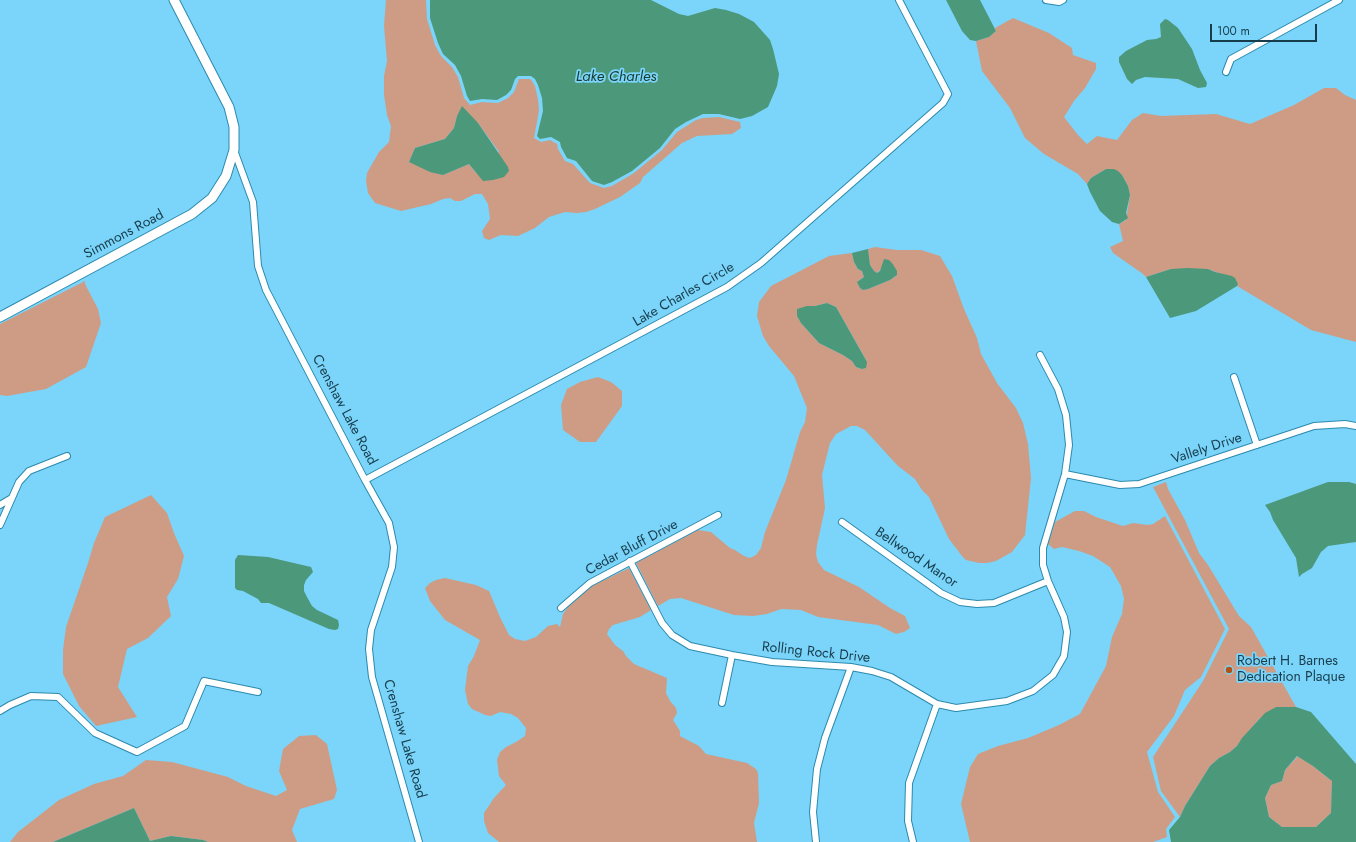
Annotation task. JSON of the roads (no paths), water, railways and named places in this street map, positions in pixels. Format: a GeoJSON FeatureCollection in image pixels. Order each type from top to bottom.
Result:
{"type":"FeatureCollection","features":[{"type":"Feature","properties":{"kind":"street","name":"Crenshaw Lake Road"},"geometry":{"type":"LineString","coordinates":[[174,0],[229,107],[234,128],[234,150],[253,202],[258,266],[266,290],[389,523],[394,547],[392,567],[371,630],[369,649],[372,677],[419,842]]}},
{"type":"Feature","properties":{"kind":"street","name":"Lake Charles Circle"},"geometry":{"type":"LineString","coordinates":[[365,480],[727,287],[761,263],[944,103],[948,94],[899,0]]}},
{"type":"Feature","properties":{"kind":"street"},"geometry":{"type":"LineString","coordinates":[[1046,0],[1059,2],[1064,0]]}},
{"type":"Feature","properties":{"kind":"street"},"geometry":{"type":"LineString","coordinates":[[1226,72],[1231,59],[1338,0]]}},
{"type":"Feature","properties":{"kind":"street","name":"Simmons Road"},"geometry":{"type":"LineString","coordinates":[[0,317],[192,214],[212,198],[223,182],[234,150]]}},
{"type":"Feature","properties":{"kind":"street","name":"Rolling Rock Drive"},"geometry":{"type":"LineString","coordinates":[[630,561],[662,623],[672,636],[690,646],[772,662],[852,667],[872,671],[891,677],[938,704],[956,708],[1007,701],[1033,690],[1053,675],[1064,656],[1068,632],[1064,617],[1048,581],[1043,565],[1043,548],[1065,474],[1069,445],[1066,415],[1058,389],[1040,355]]}},
{"type":"Feature","properties":{"kind":"street"},"geometry":{"type":"LineString","coordinates":[[1234,377],[1257,445]]}},
{"type":"Feature","properties":{"kind":"street","name":"Vallely Drive"},"geometry":{"type":"LineString","coordinates":[[1065,474],[1120,485],[1139,484],[1314,426],[1345,424],[1356,426]]}},
{"type":"Feature","properties":{"kind":"street"},"geometry":{"type":"LineString","coordinates":[[0,525],[19,482],[30,471],[67,456]]}},
{"type":"Feature","properties":{"kind":"street"},"geometry":{"type":"LineString","coordinates":[[0,505],[10,500]]}},
{"type":"Feature","properties":{"kind":"street","name":"Cedar Bluff Drive"},"geometry":{"type":"LineString","coordinates":[[562,608],[590,583],[718,515]]}},
{"type":"Feature","properties":{"kind":"street","name":"Bellwood Manor"},"geometry":{"type":"LineString","coordinates":[[842,522],[941,593],[960,602],[977,604],[994,603],[1048,581]]}},
{"type":"Feature","properties":{"kind":"street"},"geometry":{"type":"LineString","coordinates":[[722,703],[732,655]]}},
{"type":"Feature","properties":{"kind":"street"},"geometry":{"type":"LineString","coordinates":[[816,842],[813,812],[817,769],[825,738],[852,667]]}},
{"type":"Feature","properties":{"kind":"street"},"geometry":{"type":"LineString","coordinates":[[0,711],[31,696],[58,697],[95,733],[138,752],[185,726],[204,680],[258,692]]}},
{"type":"Feature","properties":{"kind":"street"},"geometry":{"type":"LineString","coordinates":[[913,842],[908,821],[910,783],[938,704]]}},
{"type":"Feature","properties":{"kind":"water","name":"Lake Charles"},"geometry":{"type":"Polygon","coordinates":[[[430,0],[651,0],[679,14],[688,16],[715,8],[726,10],[739,14],[754,22],[770,40],[779,74],[777,86],[768,107],[752,116],[740,119],[719,114],[703,114],[686,122],[675,129],[660,148],[632,171],[604,185],[592,181],[576,161],[567,158],[560,142],[551,137],[540,139],[537,136],[543,111],[542,98],[535,79],[531,76],[518,76],[515,79],[511,90],[497,100],[482,99],[470,101],[461,76],[455,65],[443,54],[438,43],[430,18],[430,0]]]}},
{"type":"Feature","properties":{"kind":"water"},"geometry":{"type":"Polygon","coordinates":[[[946,0],[980,0],[996,31],[989,37],[976,41],[970,40],[962,31],[946,0]]]}},
{"type":"Feature","properties":{"kind":"water"},"geometry":{"type":"Polygon","coordinates":[[[1165,19],[1178,28],[1192,49],[1207,83],[1206,87],[1198,88],[1178,79],[1145,77],[1136,80],[1132,84],[1127,79],[1119,62],[1119,57],[1126,51],[1147,40],[1161,37],[1160,24],[1165,19]]]}},
{"type":"Feature","properties":{"kind":"water"},"geometry":{"type":"Polygon","coordinates":[[[462,106],[478,123],[508,167],[509,171],[504,177],[483,181],[469,164],[443,175],[430,172],[409,162],[415,148],[445,139],[454,128],[457,116],[462,106]]]}},
{"type":"Feature","properties":{"kind":"water"},"geometry":{"type":"Polygon","coordinates":[[[1106,169],[1114,169],[1118,171],[1128,186],[1130,195],[1126,213],[1128,218],[1119,224],[1112,222],[1100,211],[1087,184],[1091,178],[1106,169]]]}},
{"type":"Feature","properties":{"kind":"water"},"geometry":{"type":"Polygon","coordinates":[[[868,249],[870,265],[874,271],[877,273],[880,271],[884,259],[889,260],[892,263],[897,271],[897,275],[890,280],[863,290],[857,282],[864,277],[862,271],[858,269],[854,262],[852,253],[868,249]]]}},
{"type":"Feature","properties":{"kind":"water"},"geometry":{"type":"Polygon","coordinates":[[[1171,269],[1208,269],[1232,276],[1238,284],[1196,311],[1170,318],[1146,277],[1171,269]]]}},
{"type":"Feature","properties":{"kind":"water"},"geometry":{"type":"Polygon","coordinates":[[[827,303],[836,307],[867,362],[866,368],[862,369],[856,367],[852,361],[843,355],[819,343],[801,323],[797,316],[797,309],[827,303]]]}},
{"type":"Feature","properties":{"kind":"water"},"geometry":{"type":"Polygon","coordinates":[[[1328,482],[1349,482],[1356,484],[1356,542],[1328,546],[1321,552],[1312,568],[1299,577],[1296,558],[1265,505],[1328,482]]]}},
{"type":"Feature","properties":{"kind":"water"},"geometry":{"type":"Polygon","coordinates":[[[238,555],[268,557],[311,567],[313,572],[306,580],[304,591],[312,606],[338,620],[338,629],[329,629],[269,603],[261,603],[258,599],[243,591],[237,590],[235,588],[235,560],[238,555]]]}},
{"type":"Feature","properties":{"kind":"water"},"geometry":{"type":"Polygon","coordinates":[[[1276,707],[1296,707],[1311,712],[1356,764],[1356,842],[1171,842],[1169,830],[1180,817],[1185,806],[1210,766],[1237,746],[1242,738],[1265,713],[1276,707]],[[1297,756],[1285,770],[1282,781],[1271,785],[1265,798],[1269,817],[1282,827],[1316,827],[1331,813],[1332,781],[1297,756]]]}},
{"type":"Feature","properties":{"kind":"water"},"geometry":{"type":"Polygon","coordinates":[[[134,808],[150,841],[171,836],[208,842],[53,842],[134,808]]]}},
{"type":"Feature","properties":{"kind":"place","name":"Robert H. Barnes Dedication Plaque"},"geometry":{"type":"Point","coordinates":[1229,670]}}]}
